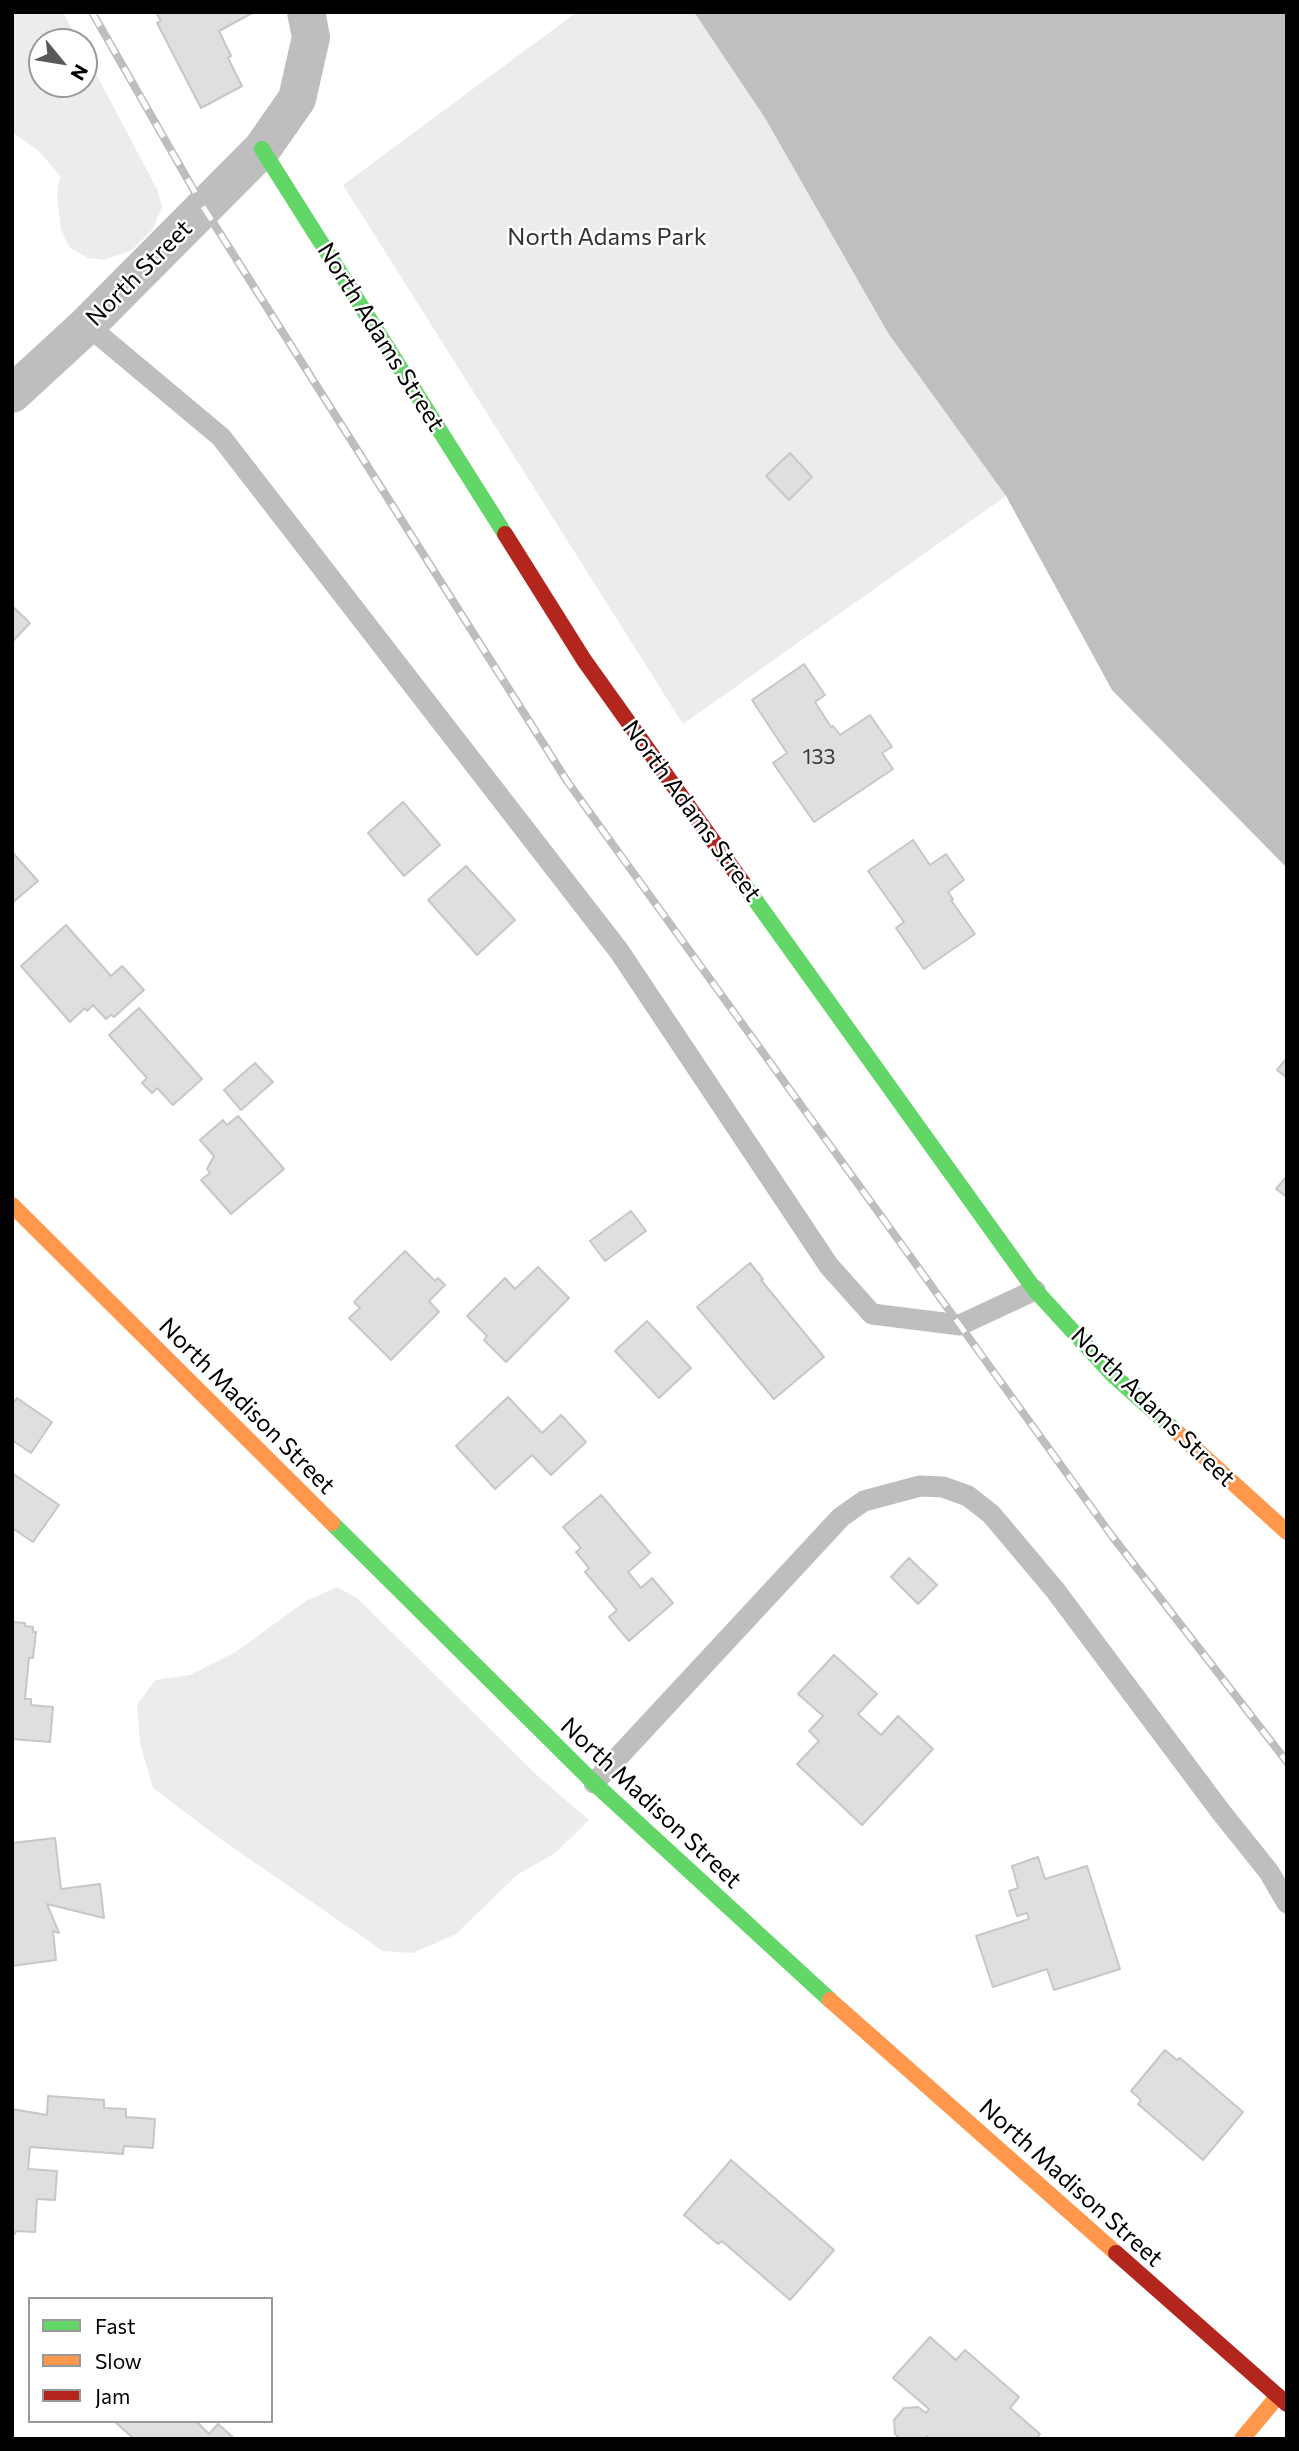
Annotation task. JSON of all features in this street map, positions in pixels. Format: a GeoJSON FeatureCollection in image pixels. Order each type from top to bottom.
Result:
{"type":"FeatureCollection","features":[{"type":"Feature","properties":{"kind":"street"},"geometry":{"type":"LineString","coordinates":[[262,149],[298,99],[310,37],[306,12]]}},
{"type":"Feature","properties":{"kind":"street","name":"North Street"},"geometry":{"type":"LineString","coordinates":[[12,394],[87,325],[262,149]]}},
{"type":"Feature","properties":{"kind":"street","name":"North Adams Street"},"geometry":{"type":"LineString","coordinates":[[262,149],[584,660],[1035,1290],[1113,1376],[1287,1532]]}},
{"type":"Feature","properties":{"kind":"street","name":"North Madison Street"},"geometry":{"type":"LineString","coordinates":[[12,1205],[594,1783],[783,1958],[1282,2400]]}},
{"type":"Feature","properties":{"kind":"street"},"geometry":{"type":"LineString","coordinates":[[1242,2439],[1282,2400]]}},
{"type":"Feature","properties":{"kind":"lane"},"geometry":{"type":"LineString","coordinates":[[87,325],[221,438],[619,951],[829,1266],[872,1314],[960,1325],[1035,1290]]}},
{"type":"Feature","properties":{"kind":"lane"},"geometry":{"type":"LineString","coordinates":[[594,1783],[841,1517],[864,1501],[920,1486],[943,1487],[968,1496],[991,1514],[1055,1590],[1269,1872],[1287,1903]]}},
{"type":"Feature","properties":{"kind":"green space"},"geometry":{"type":"Polygon","coordinates":[[[12,12],[63,12],[72,28],[28,28],[28,98],[98,98],[98,77],[158,191],[162,207],[152,230],[132,250],[104,260],[88,258],[70,248],[61,230],[57,196],[60,176],[39,151],[12,132],[12,12]]]}},
{"type":"Feature","properties":{"kind":"green space","name":"North Adams Park"},"geometry":{"type":"Polygon","coordinates":[[[577,12],[694,12],[765,118],[888,333],[1006,496],[683,724],[343,185],[577,12]]]}},
{"type":"Feature","properties":{"kind":"green space"},"geometry":{"type":"Polygon","coordinates":[[[337,1587],[357,1598],[541,1779],[589,1820],[555,1853],[517,1875],[456,1934],[413,1953],[383,1951],[219,1838],[153,1788],[140,1743],[137,1705],[155,1680],[190,1675],[237,1651],[306,1601],[337,1587]]]}},
{"type":"Feature","properties":{"kind":"shaded area"},"geometry":{"type":"Polygon","coordinates":[[[694,12],[1287,12],[1287,868],[1112,690],[1006,496],[888,333],[765,118],[694,12]]]}},
{"type":"Feature","properties":{"kind":"building"},"geometry":{"type":"Polygon","coordinates":[[[156,12],[254,12],[219,31],[231,56],[228,58],[242,86],[201,108],[157,23],[161,21],[156,12]]]}},
{"type":"Feature","properties":{"kind":"building"},"geometry":{"type":"Polygon","coordinates":[[[790,453],[812,477],[789,500],[766,476],[790,453]]]}},
{"type":"Feature","properties":{"kind":"building"},"geometry":{"type":"Polygon","coordinates":[[[12,606],[30,623],[12,642],[12,606]]]}},
{"type":"Feature","properties":{"kind":"building"},"geometry":{"type":"Polygon","coordinates":[[[804,664],[825,695],[815,702],[831,727],[840,735],[870,715],[892,747],[882,753],[893,769],[814,822],[773,763],[787,753],[752,700],[804,664]]]}},
{"type":"Feature","properties":{"kind":"building"},"geometry":{"type":"Polygon","coordinates":[[[403,802],[440,845],[404,876],[368,833],[403,802]]]}},
{"type":"Feature","properties":{"kind":"building"},"geometry":{"type":"Polygon","coordinates":[[[913,840],[930,865],[946,854],[964,880],[948,892],[975,934],[924,969],[896,928],[904,922],[868,871],[913,840]]]}},
{"type":"Feature","properties":{"kind":"building"},"geometry":{"type":"Polygon","coordinates":[[[12,852],[38,881],[12,903],[12,852]]]}},
{"type":"Feature","properties":{"kind":"building"},"geometry":{"type":"Polygon","coordinates":[[[466,866],[515,920],[477,955],[428,900],[466,866]]]}},
{"type":"Feature","properties":{"kind":"building"},"geometry":{"type":"Polygon","coordinates":[[[66,925],[111,976],[122,966],[144,990],[114,1017],[111,1015],[106,1019],[93,1005],[87,1011],[85,1008],[70,1022],[21,966],[66,925]]]}},
{"type":"Feature","properties":{"kind":"building"},"geometry":{"type":"Polygon","coordinates":[[[139,1008],[202,1079],[173,1105],[157,1088],[152,1093],[142,1083],[147,1078],[109,1035],[139,1008]]]}},
{"type":"Feature","properties":{"kind":"building"},"geometry":{"type":"Polygon","coordinates":[[[1287,1058],[1287,1078],[1277,1070],[1287,1058]]]}},
{"type":"Feature","properties":{"kind":"building"},"geometry":{"type":"Polygon","coordinates":[[[255,1063],[273,1082],[241,1110],[224,1090],[255,1063]]]}},
{"type":"Feature","properties":{"kind":"building"},"geometry":{"type":"Polygon","coordinates":[[[238,1116],[284,1169],[231,1214],[201,1180],[210,1173],[207,1169],[214,1156],[200,1140],[223,1120],[227,1125],[238,1116]]]}},
{"type":"Feature","properties":{"kind":"building"},"geometry":{"type":"Polygon","coordinates":[[[1287,1176],[1287,1197],[1276,1189],[1287,1176]]]}},
{"type":"Feature","properties":{"kind":"building"},"geometry":{"type":"Polygon","coordinates":[[[631,1211],[646,1231],[605,1261],[590,1241],[631,1211]]]}},
{"type":"Feature","properties":{"kind":"building"},"geometry":{"type":"Polygon","coordinates":[[[405,1251],[435,1281],[438,1278],[445,1285],[429,1301],[439,1312],[391,1360],[349,1318],[360,1308],[354,1302],[405,1251]]]}},
{"type":"Feature","properties":{"kind":"building"},"geometry":{"type":"Polygon","coordinates":[[[750,1263],[824,1357],[774,1399],[697,1307],[750,1263]]]}},
{"type":"Feature","properties":{"kind":"building"},"geometry":{"type":"Polygon","coordinates":[[[538,1267],[569,1298],[506,1362],[484,1340],[487,1336],[467,1316],[505,1278],[515,1289],[538,1267]]]}},
{"type":"Feature","properties":{"kind":"building"},"geometry":{"type":"Polygon","coordinates":[[[647,1321],[691,1368],[659,1398],[615,1351],[647,1321]]]}},
{"type":"Feature","properties":{"kind":"building"},"geometry":{"type":"Polygon","coordinates":[[[508,1397],[542,1433],[561,1415],[586,1442],[551,1475],[532,1455],[495,1489],[456,1446],[508,1397]]]}},
{"type":"Feature","properties":{"kind":"building"},"geometry":{"type":"Polygon","coordinates":[[[17,1398],[52,1422],[31,1453],[12,1440],[12,1399],[15,1401],[17,1398]]]}},
{"type":"Feature","properties":{"kind":"building"},"geometry":{"type":"Polygon","coordinates":[[[12,1473],[59,1505],[33,1542],[12,1528],[12,1473]]]}},
{"type":"Feature","properties":{"kind":"building"},"geometry":{"type":"Polygon","coordinates":[[[601,1495],[650,1553],[628,1572],[641,1588],[652,1578],[673,1603],[629,1641],[609,1617],[617,1610],[585,1572],[589,1568],[576,1552],[581,1548],[563,1527],[601,1495]]]}},
{"type":"Feature","properties":{"kind":"building"},"geometry":{"type":"Polygon","coordinates":[[[909,1558],[937,1585],[918,1604],[891,1577],[909,1558]]]}},
{"type":"Feature","properties":{"kind":"building"},"geometry":{"type":"Polygon","coordinates":[[[12,1622],[25,1623],[25,1626],[33,1627],[33,1632],[36,1632],[33,1658],[29,1658],[25,1699],[31,1699],[31,1705],[53,1707],[50,1742],[12,1739],[12,1622]]]}},
{"type":"Feature","properties":{"kind":"building"},"geometry":{"type":"Polygon","coordinates":[[[834,1655],[877,1694],[858,1714],[881,1735],[898,1716],[933,1749],[862,1825],[797,1764],[819,1741],[809,1731],[823,1716],[798,1694],[834,1655]]]}},
{"type":"Feature","properties":{"kind":"building"},"geometry":{"type":"Polygon","coordinates":[[[55,1838],[61,1889],[100,1884],[104,1918],[47,1904],[59,1933],[53,1931],[56,1960],[12,1966],[12,1843],[55,1838]]]}},
{"type":"Feature","properties":{"kind":"building"},"geometry":{"type":"Polygon","coordinates":[[[1038,1857],[1045,1879],[1087,1866],[1120,1969],[1054,1990],[1047,1969],[993,1987],[976,1936],[1029,1919],[1027,1913],[1017,1916],[1009,1891],[1018,1888],[1012,1866],[1038,1857]]]}},
{"type":"Feature","properties":{"kind":"building"},"geometry":{"type":"Polygon","coordinates":[[[1165,2050],[1177,2060],[1180,2058],[1243,2112],[1203,2160],[1138,2104],[1141,2100],[1131,2091],[1165,2050]]]}},
{"type":"Feature","properties":{"kind":"building"},"geometry":{"type":"Polygon","coordinates":[[[48,2096],[104,2100],[104,2108],[126,2109],[126,2117],[155,2119],[153,2148],[124,2146],[123,2154],[30,2147],[28,2169],[57,2171],[55,2200],[37,2199],[35,2232],[16,2231],[12,2234],[12,2109],[47,2115],[48,2096]]]}},
{"type":"Feature","properties":{"kind":"building"},"geometry":{"type":"Polygon","coordinates":[[[731,2160],[834,2250],[790,2300],[722,2241],[718,2244],[684,2215],[731,2160]]]}},
{"type":"Feature","properties":{"kind":"building"},"geometry":{"type":"Polygon","coordinates":[[[930,2337],[956,2360],[965,2350],[1019,2397],[1010,2408],[1040,2434],[1036,2439],[930,2439],[927,2436],[925,2439],[900,2439],[895,2434],[894,2420],[904,2408],[918,2407],[926,2413],[929,2409],[893,2378],[930,2337]]]}},
{"type":"Feature","properties":{"kind":"building"},"geometry":{"type":"Polygon","coordinates":[[[116,2423],[198,2423],[209,2434],[218,2424],[235,2439],[134,2439],[116,2423]]]}},
{"type":"Feature","properties":{"kind":"railway"},"geometry":{"type":"LineString","coordinates":[[92,12],[204,208],[567,781],[1112,1536],[1287,1762]]}},
{"type":"Feature","properties":{"kind":"traffic: fast"},"geometry":{"type":"LineString","coordinates":[[262,149],[505,534]]}},
{"type":"Feature","properties":{"kind":"traffic: fast"},"geometry":{"type":"LineString","coordinates":[[743,883],[1035,1290],[1113,1375],[1179,1434]]}},
{"type":"Feature","properties":{"kind":"traffic: fast"},"geometry":{"type":"LineString","coordinates":[[332,1523],[594,1783],[830,2000]]}},
{"type":"Feature","properties":{"kind":"traffic: slow"},"geometry":{"type":"LineString","coordinates":[[12,1205],[332,1523]]}},
{"type":"Feature","properties":{"kind":"traffic: slow"},"geometry":{"type":"LineString","coordinates":[[1179,1434],[1287,1532]]}},
{"type":"Feature","properties":{"kind":"traffic: slow"},"geometry":{"type":"LineString","coordinates":[[830,2000],[1116,2253]]}},
{"type":"Feature","properties":{"kind":"traffic: slow"},"geometry":{"type":"LineString","coordinates":[[1242,2439],[1278,2396]]}},
{"type":"Feature","properties":{"kind":"traffic: jam"},"geometry":{"type":"LineString","coordinates":[[505,534],[584,660],[743,883]]}},
{"type":"Feature","properties":{"kind":"traffic: jam"},"geometry":{"type":"LineString","coordinates":[[1116,2253],[1287,2404]]}}]}
